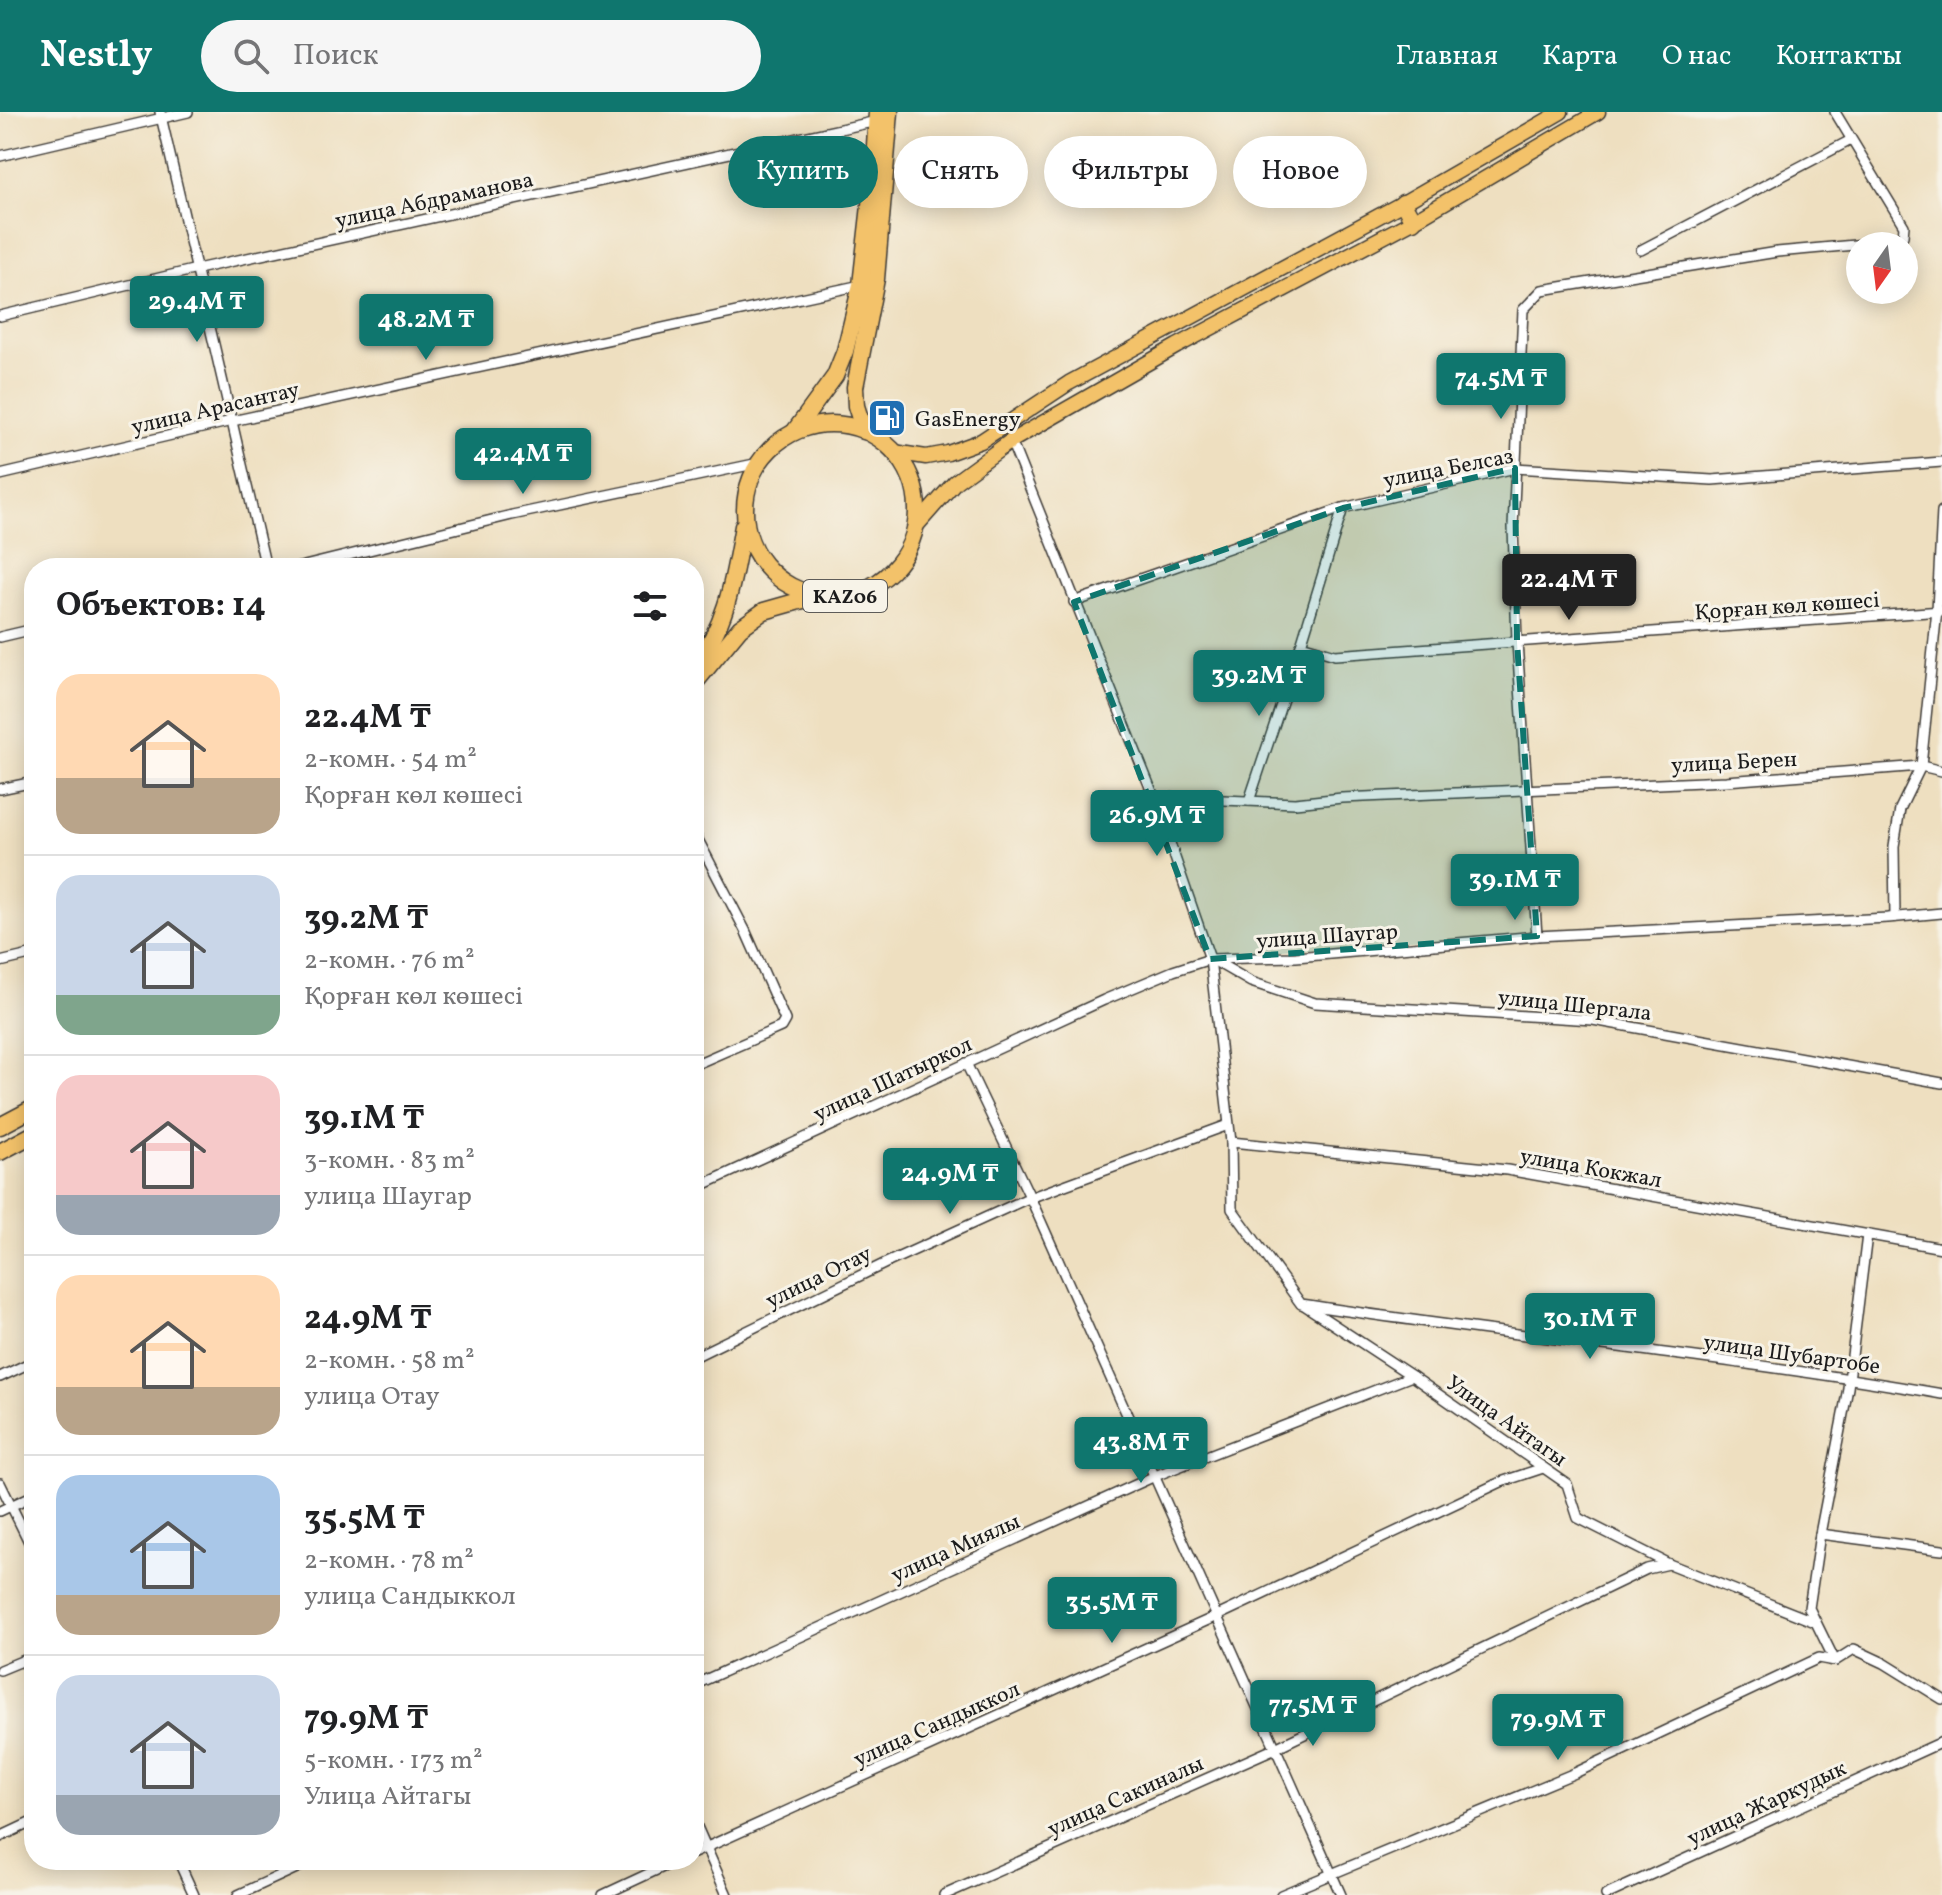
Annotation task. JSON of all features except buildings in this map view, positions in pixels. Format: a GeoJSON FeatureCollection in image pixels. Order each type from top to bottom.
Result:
{"type":"FeatureCollection","features":[{"type":"Feature","properties":{"kind":"highway"},"geometry":{"type":"LineString","coordinates":[[864,431],[856,406],[855,387],[876,279],[881,115]]}},
{"type":"Feature","properties":{"kind":"highway","name":"KАZ06"},"geometry":{"type":"LineString","coordinates":[[794,432],[835,376],[845,351],[861,285],[881,115]]}},
{"type":"Feature","properties":{"kind":"highway"},"geometry":{"type":"LineString","coordinates":[[1403,203],[1413,221]]}},
{"type":"Feature","properties":{"kind":"highway","name":"KАZ06"},"geometry":{"type":"LineString","coordinates":[[704,651],[715,635],[734,578],[745,520],[747,490],[759,463],[774,445],[794,432],[817,425],[841,425],[864,431],[894,452],[913,486],[917,499],[917,525],[908,551],[892,572],[870,588],[844,596],[817,596],[764,611],[740,628],[704,672]]}},
{"type":"Feature","properties":{"kind":"highway","name":"KАZ06"},"geometry":{"type":"LineString","coordinates":[[745,520],[752,547],[768,570],[791,587],[817,596]]}},
{"type":"Feature","properties":{"kind":"highway"},"geometry":{"type":"LineString","coordinates":[[0,1126],[24,1113]]}},
{"type":"Feature","properties":{"kind":"highway"},"geometry":{"type":"LineString","coordinates":[[0,1152],[24,1139]]}},
{"type":"Feature","properties":{"kind":"main road"},"geometry":{"type":"LineString","coordinates":[[894,452],[926,457],[981,441],[1069,383],[1403,203],[1561,112]]}},
{"type":"Feature","properties":{"kind":"main road"},"geometry":{"type":"LineString","coordinates":[[917,525],[955,482],[1011,441],[1177,346],[1413,221],[1598,112]]}},
{"type":"Feature","properties":{"kind":"street"},"geometry":{"type":"LineString","coordinates":[[0,156],[160,115],[188,112]]}},
{"type":"Feature","properties":{"kind":"street"},"geometry":{"type":"LineString","coordinates":[[1537,936],[1517,642],[1513,527],[1523,310],[1542,290],[1777,252],[1899,241],[1904,226],[1835,112]]}},
{"type":"Feature","properties":{"kind":"street"},"geometry":{"type":"LineString","coordinates":[[160,115],[264,558]]}},
{"type":"Feature","properties":{"kind":"street","name":"улица Абдраманова"},"geometry":{"type":"LineString","coordinates":[[0,316],[881,115]]}},
{"type":"Feature","properties":{"kind":"street"},"geometry":{"type":"LineString","coordinates":[[1641,250],[1851,140]]}},
{"type":"Feature","properties":{"kind":"street","name":"улица Арасантау"},"geometry":{"type":"LineString","coordinates":[[0,475],[232,421],[861,285]]}},
{"type":"Feature","properties":{"kind":"street"},"geometry":{"type":"LineString","coordinates":[[1011,441],[1154,797],[1210,959],[1231,1142],[1232,1209],[1301,1304]]}},
{"type":"Feature","properties":{"kind":"street","name":"улица Белсаз"},"geometry":{"type":"LineString","coordinates":[[1074,602],[1343,508],[1515,468],[1712,480],[1942,462]]}},
{"type":"Feature","properties":{"kind":"street"},"geometry":{"type":"LineString","coordinates":[[337,558],[512,515],[759,463]]}},
{"type":"Feature","properties":{"kind":"street"},"geometry":{"type":"LineString","coordinates":[[1249,801],[1343,508]]}},
{"type":"Feature","properties":{"kind":"street"},"geometry":{"type":"LineString","coordinates":[[1895,917],[1894,846],[1900,809],[1921,766],[1940,611],[1942,511]]}},
{"type":"Feature","properties":{"kind":"street","name":"Қорған көл көшесі"},"geometry":{"type":"LineString","coordinates":[[1301,645],[1335,655],[1940,611]]}},
{"type":"Feature","properties":{"kind":"street"},"geometry":{"type":"LineString","coordinates":[[0,637],[24,631]]}},
{"type":"Feature","properties":{"kind":"street","name":"улица Берен"},"geometry":{"type":"LineString","coordinates":[[1154,797],[1295,803],[1726,781],[1921,766],[1942,771]]}},
{"type":"Feature","properties":{"kind":"street"},"geometry":{"type":"LineString","coordinates":[[0,789],[24,784]]}},
{"type":"Feature","properties":{"kind":"street"},"geometry":{"type":"LineString","coordinates":[[704,851],[745,930],[785,1020],[781,1027],[704,1061]]}},
{"type":"Feature","properties":{"kind":"street","name":"улица Шаугар"},"geometry":{"type":"LineString","coordinates":[[1104,1000],[1210,959],[1296,957],[1537,936],[1942,913]]}},
{"type":"Feature","properties":{"kind":"street"},"geometry":{"type":"LineString","coordinates":[[0,962],[24,956]]}},
{"type":"Feature","properties":{"kind":"street","name":"улица Шергала"},"geometry":{"type":"LineString","coordinates":[[1210,959],[1251,982],[1315,1003],[1593,1020],[1942,1083]]}},
{"type":"Feature","properties":{"kind":"street","name":"улица Шатыркол"},"geometry":{"type":"LineString","coordinates":[[704,1184],[1104,1000]]}},
{"type":"Feature","properties":{"kind":"street"},"geometry":{"type":"LineString","coordinates":[[966,1063],[1030,1197],[1341,1895]]}},
{"type":"Feature","properties":{"kind":"street","name":"улица Отау"},"geometry":{"type":"LineString","coordinates":[[704,1352],[1030,1197],[1228,1125]]}},
{"type":"Feature","properties":{"kind":"street","name":"улица Кокжал"},"geometry":{"type":"LineString","coordinates":[[1231,1142],[1507,1170],[1942,1248]]}},
{"type":"Feature","properties":{"kind":"street"},"geometry":{"type":"LineString","coordinates":[[1835,1661],[1809,1608],[1849,1378],[1867,1235]]}},
{"type":"Feature","properties":{"kind":"street","name":"улица Шубартобе"},"geometry":{"type":"LineString","coordinates":[[1301,1304],[1849,1378],[1942,1394]]}},
{"type":"Feature","properties":{"kind":"street","name":"Улица Айтагы"},"geometry":{"type":"LineString","coordinates":[[1301,1304],[1412,1376],[1567,1484],[1578,1518],[1669,1564],[1815,1622]]}},
{"type":"Feature","properties":{"kind":"street"},"geometry":{"type":"LineString","coordinates":[[0,1377],[24,1366]]}},
{"type":"Feature","properties":{"kind":"street","name":"улица Миялы"},"geometry":{"type":"LineString","coordinates":[[704,1680],[1155,1476],[1412,1376]]}},
{"type":"Feature","properties":{"kind":"street","name":"улица Сандыккол"},"geometry":{"type":"LineString","coordinates":[[706,1847],[1217,1616],[1501,1482],[1543,1468]]}},
{"type":"Feature","properties":{"kind":"street"},"geometry":{"type":"LineString","coordinates":[[0,1483],[24,1531]]}},
{"type":"Feature","properties":{"kind":"street"},"geometry":{"type":"LineString","coordinates":[[0,1511],[24,1500]]}},
{"type":"Feature","properties":{"kind":"street"},"geometry":{"type":"LineString","coordinates":[[1820,1534],[1942,1550]]}},
{"type":"Feature","properties":{"kind":"street","name":"улица Сакиналы"},"geometry":{"type":"LineString","coordinates":[[944,1895],[1276,1747],[1647,1569],[1669,1564]]}},
{"type":"Feature","properties":{"kind":"street"},"geometry":{"type":"LineString","coordinates":[[1281,1895],[1575,1773],[1819,1658],[1835,1661],[1854,1649],[1884,1663],[1942,1699]]}},
{"type":"Feature","properties":{"kind":"street"},"geometry":{"type":"LineString","coordinates":[[0,1670],[24,1660]]}},
{"type":"Feature","properties":{"kind":"street","name":"улица Жаркудык"},"geometry":{"type":"LineString","coordinates":[[1606,1895],[1942,1742]]}},
{"type":"Feature","properties":{"kind":"street"},"geometry":{"type":"LineString","coordinates":[[0,1837],[24,1826]]}},
{"type":"Feature","properties":{"kind":"street"},"geometry":{"type":"LineString","coordinates":[[704,1842],[727,1895]]}},
{"type":"Feature","properties":{"kind":"street"},"geometry":{"type":"LineString","coordinates":[[183,1870],[194,1895]]}},
{"type":"Feature","properties":{"kind":"street"},"geometry":{"type":"LineString","coordinates":[[238,1895],[292,1870]]}},
{"type":"Feature","properties":{"kind":"street"},"geometry":{"type":"LineString","coordinates":[[603,1895],[657,1870]]}},
{"type":"Feature","properties":{"kind":"highlighted area"},"geometry":{"type":"Polygon","coordinates":[[[1515,468],[1517,642],[1537,936],[1210,959],[1074,602],[1343,508],[1515,468]]]}},
{"type":"Feature","properties":{"kind":"place","name":"GasEnergy"},"geometry":{"type":"Point","coordinates":[887,418]}}]}
